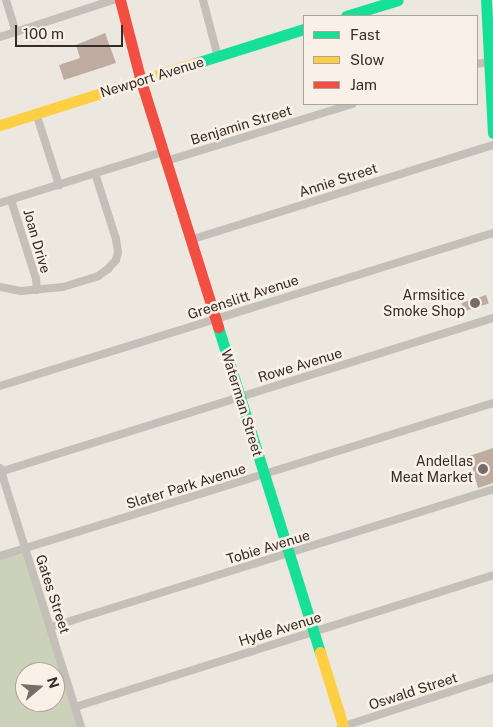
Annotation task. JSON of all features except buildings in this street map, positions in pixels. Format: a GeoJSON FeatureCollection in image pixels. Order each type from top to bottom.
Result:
{"type":"FeatureCollection","features":[{"type":"Feature","properties":{"kind":"street"},"geometry":{"type":"LineString","coordinates":[[6,0],[16,32]]}},
{"type":"Feature","properties":{"kind":"street"},"geometry":{"type":"LineString","coordinates":[[0,36],[113,0]]}},
{"type":"Feature","properties":{"kind":"street","name":"Waterman Street"},"geometry":{"type":"LineString","coordinates":[[120,0],[140,81],[314,631],[342,727]]}},
{"type":"Feature","properties":{"kind":"street"},"geometry":{"type":"LineString","coordinates":[[203,0],[218,57]]}},
{"type":"Feature","properties":{"kind":"street"},"geometry":{"type":"LineString","coordinates":[[349,15],[398,0]]}},
{"type":"Feature","properties":{"kind":"street"},"geometry":{"type":"LineString","coordinates":[[486,0],[491,61],[493,132]]}},
{"type":"Feature","properties":{"kind":"street","name":"Newport Avenue"},"geometry":{"type":"LineString","coordinates":[[0,125],[303,29]]}},
{"type":"Feature","properties":{"kind":"street"},"geometry":{"type":"LineString","coordinates":[[478,64],[491,61]]}},
{"type":"Feature","properties":{"kind":"street","name":"Benjamin Street"},"geometry":{"type":"LineString","coordinates":[[0,203],[95,173],[165,156],[348,105]]}},
{"type":"Feature","properties":{"kind":"street"},"geometry":{"type":"LineString","coordinates":[[36,113],[59,185]]}},
{"type":"Feature","properties":{"kind":"street","name":"Annie Street"},"geometry":{"type":"LineString","coordinates":[[190,240],[493,145]]}},
{"type":"Feature","properties":{"kind":"street"},"geometry":{"type":"LineString","coordinates":[[0,288],[21,291],[63,287],[98,276],[116,260],[118,252],[116,239],[95,173]]}},
{"type":"Feature","properties":{"kind":"street","name":"Joan Drive"},"geometry":{"type":"LineString","coordinates":[[12,200],[36,279],[37,290]]}},
{"type":"Feature","properties":{"kind":"street","name":"Greenslitt Avenue"},"geometry":{"type":"LineString","coordinates":[[0,386],[493,233]]}},
{"type":"Feature","properties":{"kind":"street","name":"Rowe Avenue"},"geometry":{"type":"LineString","coordinates":[[0,471],[493,318]]}},
{"type":"Feature","properties":{"kind":"street","name":"Slater Park Avenue"},"geometry":{"type":"LineString","coordinates":[[0,556],[493,403]]}},
{"type":"Feature","properties":{"kind":"street","name":"Gates Street"},"geometry":{"type":"LineString","coordinates":[[0,471],[51,627],[81,727]]}},
{"type":"Feature","properties":{"kind":"street","name":"Tobie Avenue"},"geometry":{"type":"LineString","coordinates":[[51,627],[493,489]]}},
{"type":"Feature","properties":{"kind":"street","name":"Hyde Avenue"},"geometry":{"type":"LineString","coordinates":[[75,707],[493,575]]}},
{"type":"Feature","properties":{"kind":"street","name":"Oswald Street"},"geometry":{"type":"LineString","coordinates":[[342,727],[493,678]]}},
{"type":"Feature","properties":{"kind":"green space"},"geometry":{"type":"Polygon","coordinates":[[[24,551],[60,662],[15,662],[15,712],[65,712],[65,678],[81,727],[0,727],[0,558],[24,551]]]}},
{"type":"Feature","properties":{"kind":"traffic: fast"},"geometry":{"type":"LineString","coordinates":[[349,15],[398,0]]}},
{"type":"Feature","properties":{"kind":"traffic: fast"},"geometry":{"type":"LineString","coordinates":[[486,0],[493,133]]}},
{"type":"Feature","properties":{"kind":"traffic: fast"},"geometry":{"type":"LineString","coordinates":[[196,63],[303,29]]}},
{"type":"Feature","properties":{"kind":"traffic: fast"},"geometry":{"type":"LineString","coordinates":[[218,327],[320,652]]}},
{"type":"Feature","properties":{"kind":"traffic: slow"},"geometry":{"type":"LineString","coordinates":[[0,125],[196,63]]}},
{"type":"Feature","properties":{"kind":"traffic: slow"},"geometry":{"type":"LineString","coordinates":[[320,652],[343,726]]}},
{"type":"Feature","properties":{"kind":"traffic: jam"},"geometry":{"type":"LineString","coordinates":[[120,0],[141,81],[218,327]]}},
{"type":"Feature","properties":{"kind":"place","name":"Armsitice Smoke Shop"},"geometry":{"type":"Point","coordinates":[475,303]}},
{"type":"Feature","properties":{"kind":"place","name":"Andellas Meat Market"},"geometry":{"type":"Point","coordinates":[483,469]}}]}
